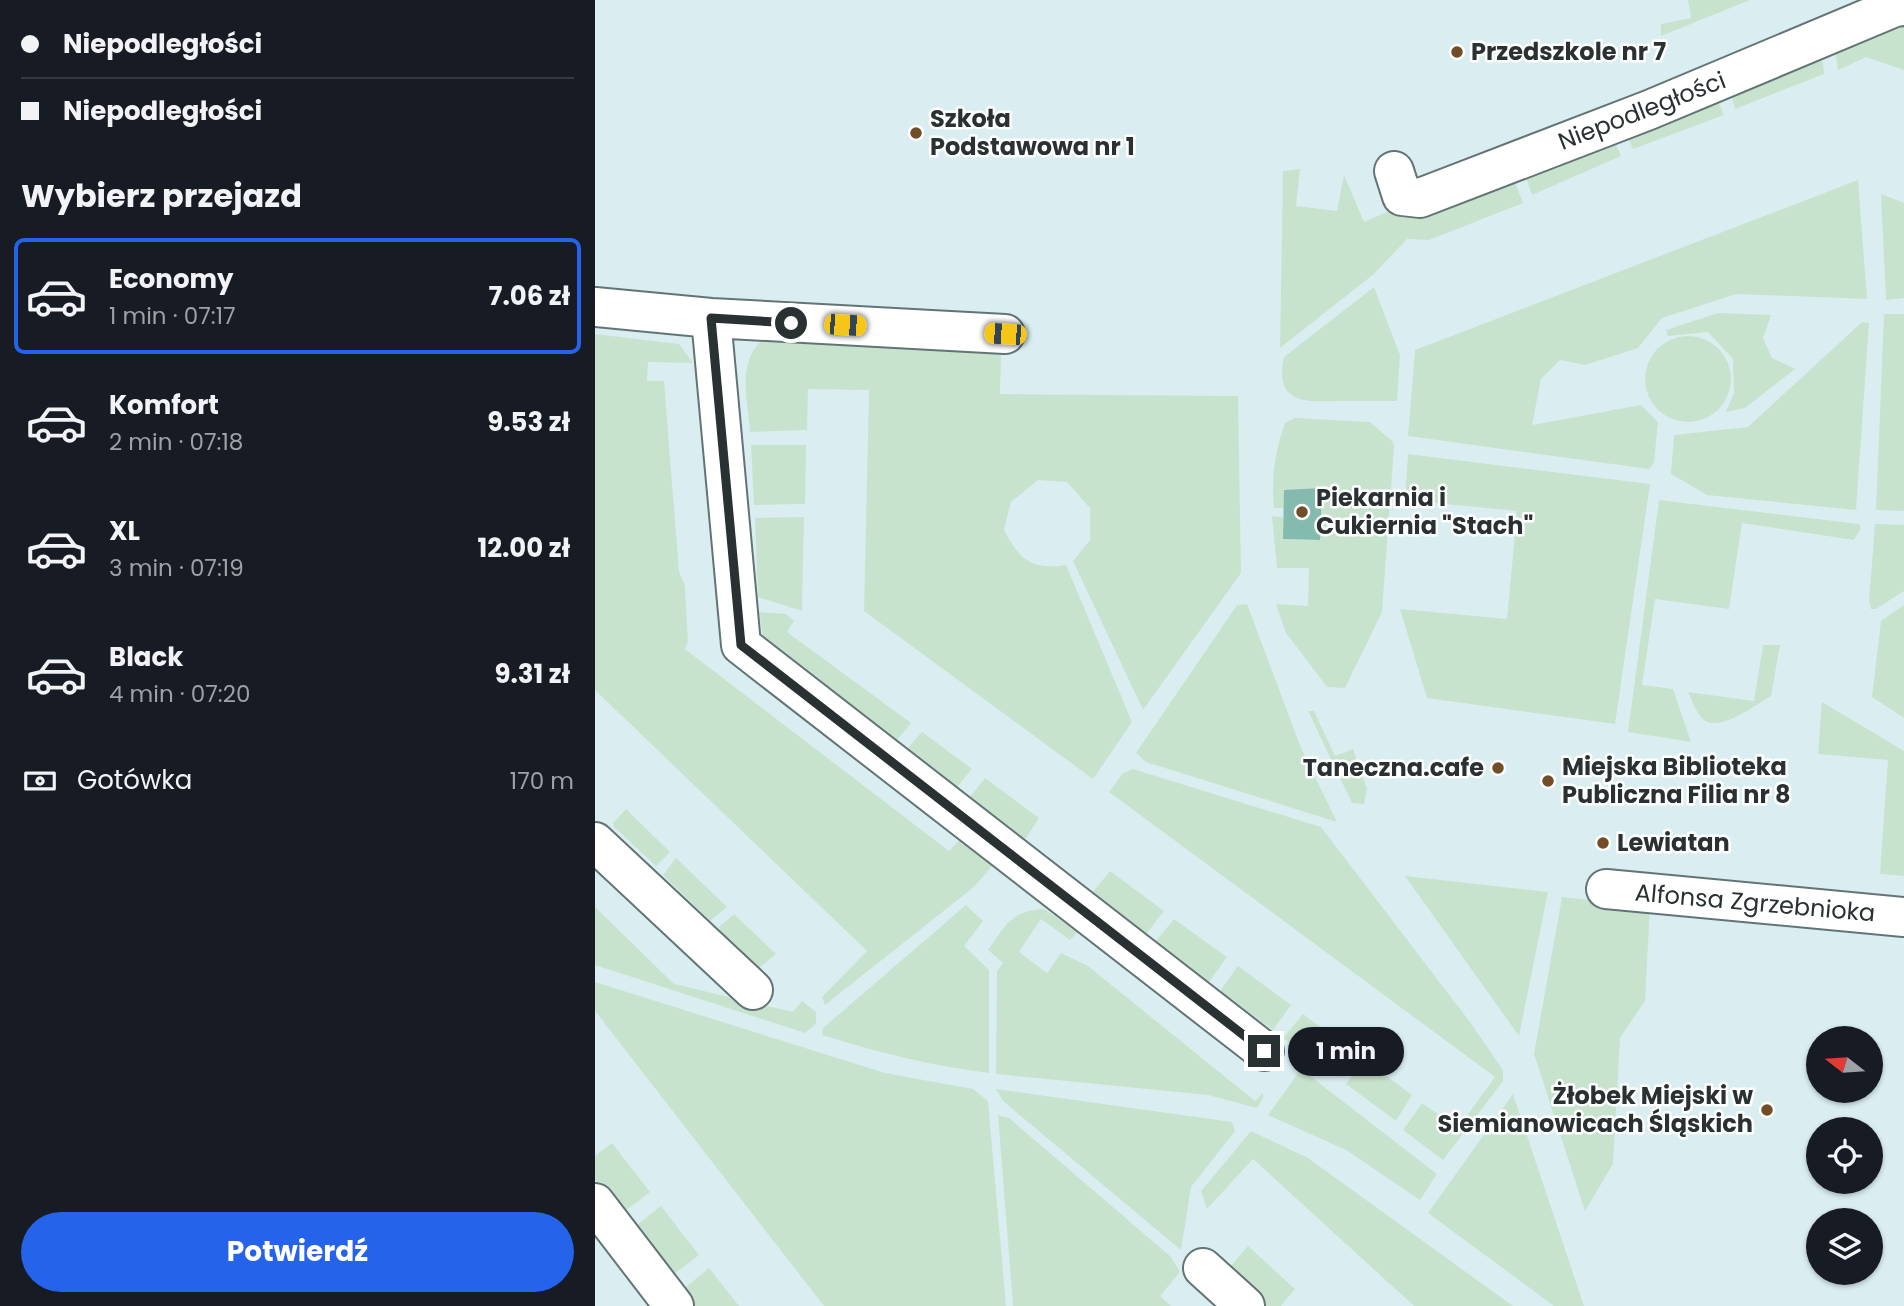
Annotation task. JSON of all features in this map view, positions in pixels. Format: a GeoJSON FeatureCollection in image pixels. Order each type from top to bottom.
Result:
{"type":"FeatureCollection","features":[{"type":"Feature","properties":{"kind":"street","name":"Niepodległości"},"geometry":{"type":"LineString","coordinates":[[1394,171],[1402,196],[1420,198],[1649,110],[1895,7],[1904,6]]}},
{"type":"Feature","properties":{"kind":"street"},"geometry":{"type":"LineString","coordinates":[[595,307],[711,318],[1005,334]]}},
{"type":"Feature","properties":{"kind":"street"},"geometry":{"type":"LineString","coordinates":[[711,318],[741,645],[1264,1051]]}},
{"type":"Feature","properties":{"kind":"street"},"geometry":{"type":"LineString","coordinates":[[595,842],[753,990]]}},
{"type":"Feature","properties":{"kind":"street","name":"Alfonsa Zgrzebnioka"},"geometry":{"type":"LineString","coordinates":[[1606,889],[1904,917]]}},
{"type":"Feature","properties":{"kind":"street"},"geometry":{"type":"LineString","coordinates":[[595,1203],[674,1306]]}},
{"type":"Feature","properties":{"kind":"street"},"geometry":{"type":"LineString","coordinates":[[1203,1268],[1245,1306]]}},
{"type":"Feature","properties":{"kind":"green space"},"geometry":{"type":"Polygon","coordinates":[[[1688,0],[1750,0],[1661,36],[1661,24],[1691,18],[1688,0]]]}},
{"type":"Feature","properties":{"kind":"green space"},"geometry":{"type":"Polygon","coordinates":[[[1904,26],[1904,70],[1866,57],[1838,70],[1835,51],[1889,27],[1904,26]]]}},
{"type":"Feature","properties":{"kind":"green space"},"geometry":{"type":"Polygon","coordinates":[[[1815,58],[1823,62],[1824,74],[1735,109],[1731,93],[1815,58]]]}},
{"type":"Feature","properties":{"kind":"green space"},"geometry":{"type":"Polygon","coordinates":[[[1717,99],[1724,115],[1633,149],[1627,135],[1717,99]]]}},
{"type":"Feature","properties":{"kind":"green space"},"geometry":{"type":"Polygon","coordinates":[[[1612,136],[1621,156],[1532,195],[1525,175],[1612,136]]]}},
{"type":"Feature","properties":{"kind":"green space"},"geometry":{"type":"Polygon","coordinates":[[[1300,169],[1296,206],[1337,211],[1344,175],[1364,222],[1389,211],[1404,218],[1513,177],[1523,203],[1429,240],[1407,239],[1374,274],[1280,348],[1283,171],[1300,169]]]}},
{"type":"Feature","properties":{"kind":"green space"},"geometry":{"type":"Polygon","coordinates":[[[1858,180],[1867,299],[1736,294],[1662,318],[1638,348],[1585,365],[1560,360],[1541,379],[1532,425],[1641,405],[1658,422],[1654,463],[1649,469],[1408,436],[1415,350],[1858,180]]]}},
{"type":"Feature","properties":{"kind":"green space"},"geometry":{"type":"Polygon","coordinates":[[[1881,194],[1904,203],[1904,298],[1886,300],[1881,194]]]}},
{"type":"Feature","properties":{"kind":"green space"},"geometry":{"type":"Polygon","coordinates":[[[1374,287],[1400,355],[1397,401],[1315,401],[1295,397],[1288,392],[1282,372],[1284,357],[1374,287]]]}},
{"type":"Feature","properties":{"kind":"green space"},"geometry":{"type":"Polygon","coordinates":[[[1718,313],[1771,315],[1763,338],[1772,358],[1795,369],[1745,408],[1726,412],[1734,393],[1733,359],[1708,332],[1668,336],[1666,330],[1718,313]]]}},
{"type":"Feature","properties":{"kind":"green space"},"geometry":{"type":"Polygon","coordinates":[[[1884,314],[1904,314],[1904,511],[1876,510],[1884,314]]]}},
{"type":"Feature","properties":{"kind":"green space"},"geometry":{"type":"Polygon","coordinates":[[[1862,322],[1869,323],[1856,510],[1707,495],[1671,474],[1674,435],[1748,427],[1862,322]]]}},
{"type":"Feature","properties":{"kind":"green space"},"geometry":{"type":"Polygon","coordinates":[[[595,334],[679,344],[693,363],[648,362],[647,381],[664,381],[679,572],[685,586],[688,641],[685,649],[949,851],[971,828],[992,849],[992,866],[974,887],[825,1005],[822,997],[867,951],[595,690],[595,334]]]}},
{"type":"Feature","properties":{"kind":"green space"},"geometry":{"type":"Polygon","coordinates":[[[1688,336],[1705,339],[1719,348],[1728,362],[1731,379],[1728,396],[1719,410],[1705,419],[1688,422],[1671,419],[1657,410],[1648,396],[1645,379],[1648,362],[1657,348],[1671,339],[1688,336]]]}},
{"type":"Feature","properties":{"kind":"green space"},"geometry":{"type":"Polygon","coordinates":[[[764,339],[982,342],[1001,354],[1000,394],[1238,396],[1241,573],[1143,710],[1073,561],[1090,540],[1090,508],[1067,482],[1038,480],[1011,502],[1004,530],[1021,556],[1028,561],[1044,566],[1066,565],[1132,722],[1093,779],[864,611],[869,390],[808,389],[807,430],[750,432],[746,394],[747,369],[755,348],[764,339]]]}},
{"type":"Feature","properties":{"kind":"green space"},"geometry":{"type":"Polygon","coordinates":[[[1295,418],[1370,422],[1393,442],[1394,447],[1382,612],[1345,688],[1327,687],[1286,633],[1276,604],[1308,606],[1309,568],[1277,568],[1272,516],[1283,517],[1283,539],[1318,540],[1322,489],[1284,490],[1284,508],[1274,508],[1274,475],[1279,444],[1285,423],[1295,418]]]}},
{"type":"Feature","properties":{"kind":"green space"},"geometry":{"type":"Polygon","coordinates":[[[751,445],[806,445],[805,504],[754,505],[751,445]]]}},
{"type":"Feature","properties":{"kind":"green space"},"geometry":{"type":"Polygon","coordinates":[[[1408,454],[1650,484],[1615,724],[1427,698],[1400,609],[1507,619],[1517,511],[1405,500],[1408,454]]]}},
{"type":"Feature","properties":{"kind":"green space"},"geometry":{"type":"Polygon","coordinates":[[[1659,500],[1859,524],[1861,528],[1854,540],[1742,523],[1729,609],[1655,599],[1642,685],[1673,689],[1691,742],[1628,732],[1659,500]]]}},
{"type":"Feature","properties":{"kind":"green space"},"geometry":{"type":"Polygon","coordinates":[[[804,517],[802,611],[758,597],[755,518],[804,517]]]}},
{"type":"Feature","properties":{"kind":"green space"},"geometry":{"type":"Polygon","coordinates":[[[1875,524],[1904,525],[1904,591],[1876,609],[1871,609],[1869,602],[1875,524]]]}},
{"type":"Feature","properties":{"kind":"green space"},"geometry":{"type":"Polygon","coordinates":[[[1247,604],[1301,748],[1337,822],[1146,762],[1136,753],[1237,605],[1247,604]]]}},
{"type":"Feature","properties":{"kind":"green space"},"geometry":{"type":"Polygon","coordinates":[[[1904,605],[1904,718],[1872,697],[1881,621],[1904,605]]]}},
{"type":"Feature","properties":{"kind":"green space"},"geometry":{"type":"Polygon","coordinates":[[[759,612],[786,614],[794,621],[787,632],[911,723],[896,741],[764,643],[759,612]]]}},
{"type":"Feature","properties":{"kind":"green space"},"geometry":{"type":"Polygon","coordinates":[[[1763,645],[1780,645],[1771,696],[1726,721],[1708,722],[1701,717],[1688,692],[1754,701],[1763,645]]]}},
{"type":"Feature","properties":{"kind":"green space"},"geometry":{"type":"Polygon","coordinates":[[[1822,702],[1904,751],[1904,876],[1880,874],[1888,760],[1818,754],[1822,702]]]}},
{"type":"Feature","properties":{"kind":"green space"},"geometry":{"type":"Polygon","coordinates":[[[1308,711],[1314,711],[1335,756],[1353,749],[1367,789],[1364,804],[1352,803],[1308,711]]]}},
{"type":"Feature","properties":{"kind":"green space"},"geometry":{"type":"Polygon","coordinates":[[[922,732],[972,769],[957,787],[907,749],[922,732]]]}},
{"type":"Feature","properties":{"kind":"green space"},"geometry":{"type":"Polygon","coordinates":[[[1133,769],[1321,827],[1470,1022],[1503,1070],[1503,1081],[1443,1160],[1403,1130],[1422,1103],[1458,1128],[1495,1077],[1109,792],[1123,773],[1133,769]]]}},
{"type":"Feature","properties":{"kind":"green space"},"geometry":{"type":"Polygon","coordinates":[[[985,778],[1039,818],[1025,840],[970,797],[985,778]]]}},
{"type":"Feature","properties":{"kind":"green space"},"geometry":{"type":"Polygon","coordinates":[[[626,809],[670,852],[656,866],[614,827],[613,823],[626,809]]]}},
{"type":"Feature","properties":{"kind":"green space"},"geometry":{"type":"Polygon","coordinates":[[[676,858],[727,907],[710,921],[663,875],[676,858]]]}},
{"type":"Feature","properties":{"kind":"green space"},"geometry":{"type":"Polygon","coordinates":[[[1110,871],[1164,911],[1146,934],[1092,893],[1110,871]]]}},
{"type":"Feature","properties":{"kind":"green space"},"geometry":{"type":"Polygon","coordinates":[[[1405,876],[1548,892],[1519,1036],[1405,876]]]}},
{"type":"Feature","properties":{"kind":"green space"},"geometry":{"type":"Polygon","coordinates":[[[1562,897],[1650,906],[1645,1001],[1620,1038],[1613,1164],[1585,1211],[1534,1054],[1562,897]]]}},
{"type":"Feature","properties":{"kind":"green space"},"geometry":{"type":"Polygon","coordinates":[[[966,905],[983,921],[964,946],[989,970],[989,1073],[905,1058],[822,1035],[823,1028],[966,905]]]}},
{"type":"Feature","properties":{"kind":"green space"},"geometry":{"type":"Polygon","coordinates":[[[595,907],[674,984],[793,1012],[802,1001],[816,1012],[816,1024],[805,1033],[595,965],[595,907]]]}},
{"type":"Feature","properties":{"kind":"green space"},"geometry":{"type":"Polygon","coordinates":[[[1044,909],[1078,932],[1070,940],[1041,919],[1019,952],[1047,973],[1061,953],[1088,966],[1255,1101],[1263,1093],[1257,1108],[1208,1095],[996,1074],[997,971],[1003,963],[988,950],[1016,916],[1044,909]]]}},
{"type":"Feature","properties":{"kind":"green space"},"geometry":{"type":"Polygon","coordinates":[[[734,914],[776,954],[758,969],[720,932],[719,927],[734,914]]]}},
{"type":"Feature","properties":{"kind":"green space"},"geometry":{"type":"Polygon","coordinates":[[[1174,919],[1227,957],[1209,982],[1156,941],[1174,919]]]}},
{"type":"Feature","properties":{"kind":"green space"},"geometry":{"type":"Polygon","coordinates":[[[1238,966],[1291,1005],[1273,1030],[1220,991],[1238,966]]]}},
{"type":"Feature","properties":{"kind":"green space"},"geometry":{"type":"Polygon","coordinates":[[[595,982],[885,1073],[973,1089],[988,1101],[1006,1306],[824,1306],[595,1011],[595,982]]]}},
{"type":"Feature","properties":{"kind":"green space"},"geometry":{"type":"Polygon","coordinates":[[[1303,1014],[1355,1053],[1337,1077],[1283,1038],[1303,1014]]]}},
{"type":"Feature","properties":{"kind":"green space"},"geometry":{"type":"Polygon","coordinates":[[[1364,1059],[1412,1095],[1396,1121],[1346,1084],[1364,1059]]]}},
{"type":"Feature","properties":{"kind":"green space"},"geometry":{"type":"Polygon","coordinates":[[[1301,1069],[1437,1174],[1420,1200],[1346,1150],[1268,1115],[1301,1069]]]}},
{"type":"Feature","properties":{"kind":"green space"},"geometry":{"type":"Polygon","coordinates":[[[996,1089],[1232,1122],[1235,1131],[1191,1187],[1181,1250],[1003,1101],[996,1089]]]}},
{"type":"Feature","properties":{"kind":"green space"},"geometry":{"type":"Polygon","coordinates":[[[1513,1094],[1584,1306],[1554,1306],[1428,1213],[1513,1094]]]}},
{"type":"Feature","properties":{"kind":"green space"},"geometry":{"type":"Polygon","coordinates":[[[998,1115],[1009,1118],[1171,1257],[1180,1272],[1160,1296],[1171,1306],[1013,1306],[998,1115]]]}},
{"type":"Feature","properties":{"kind":"green space"},"geometry":{"type":"Polygon","coordinates":[[[1251,1131],[1308,1158],[1513,1306],[1414,1306],[1253,1159],[1207,1209],[1201,1191],[1251,1131]]]}},
{"type":"Feature","properties":{"kind":"green space"},"geometry":{"type":"Polygon","coordinates":[[[612,1143],[650,1192],[621,1214],[595,1180],[595,1156],[612,1143]]]}},
{"type":"Feature","properties":{"kind":"green space"},"geometry":{"type":"Polygon","coordinates":[[[661,1206],[699,1255],[670,1277],[633,1228],[661,1206]]]}},
{"type":"Feature","properties":{"kind":"green space"},"geometry":{"type":"Polygon","coordinates":[[[1248,1246],[1295,1289],[1281,1306],[1260,1306],[1224,1274],[1248,1246]]]}},
{"type":"Feature","properties":{"kind":"green space"},"geometry":{"type":"Polygon","coordinates":[[[709,1268],[739,1306],[693,1306],[681,1291],[709,1268]]]}},
{"type":"Feature","properties":{"kind":"building","name":"Piekarnia i Cukiernia \"Stach\""},"geometry":{"type":"Polygon","coordinates":[[[1322,488],[1320,540],[1283,539],[1284,490],[1322,488]]]}},
{"type":"Feature","properties":{"kind":"place","name":"Przedszkole nr 7"},"geometry":{"type":"Point","coordinates":[1457,52]}},
{"type":"Feature","properties":{"kind":"place","name":"Szkoła Podstawowa nr 1"},"geometry":{"type":"Point","coordinates":[916,133]}},
{"type":"Feature","properties":{"kind":"place","name":"Piekarnia i Cukiernia \"Stach\""},"geometry":{"type":"Point","coordinates":[1302,512]}},
{"type":"Feature","properties":{"kind":"place","name":"Taneczna.cafe"},"geometry":{"type":"Point","coordinates":[1498,768]}},
{"type":"Feature","properties":{"kind":"place","name":"Miejska Biblioteka Publiczna Filia nr 8"},"geometry":{"type":"Point","coordinates":[1548,781]}},
{"type":"Feature","properties":{"kind":"place","name":"Lewiatan"},"geometry":{"type":"Point","coordinates":[1603,843]}},
{"type":"Feature","properties":{"kind":"place","name":"Żłobek Miejski w Siemianowicach Śląskich"},"geometry":{"type":"Point","coordinates":[1767,1110]}},
{"type":"Feature","properties":{"kind":"route"},"geometry":{"type":"LineString","coordinates":[[791,323],[711,318],[741,645],[1264,1051]]}}]}
